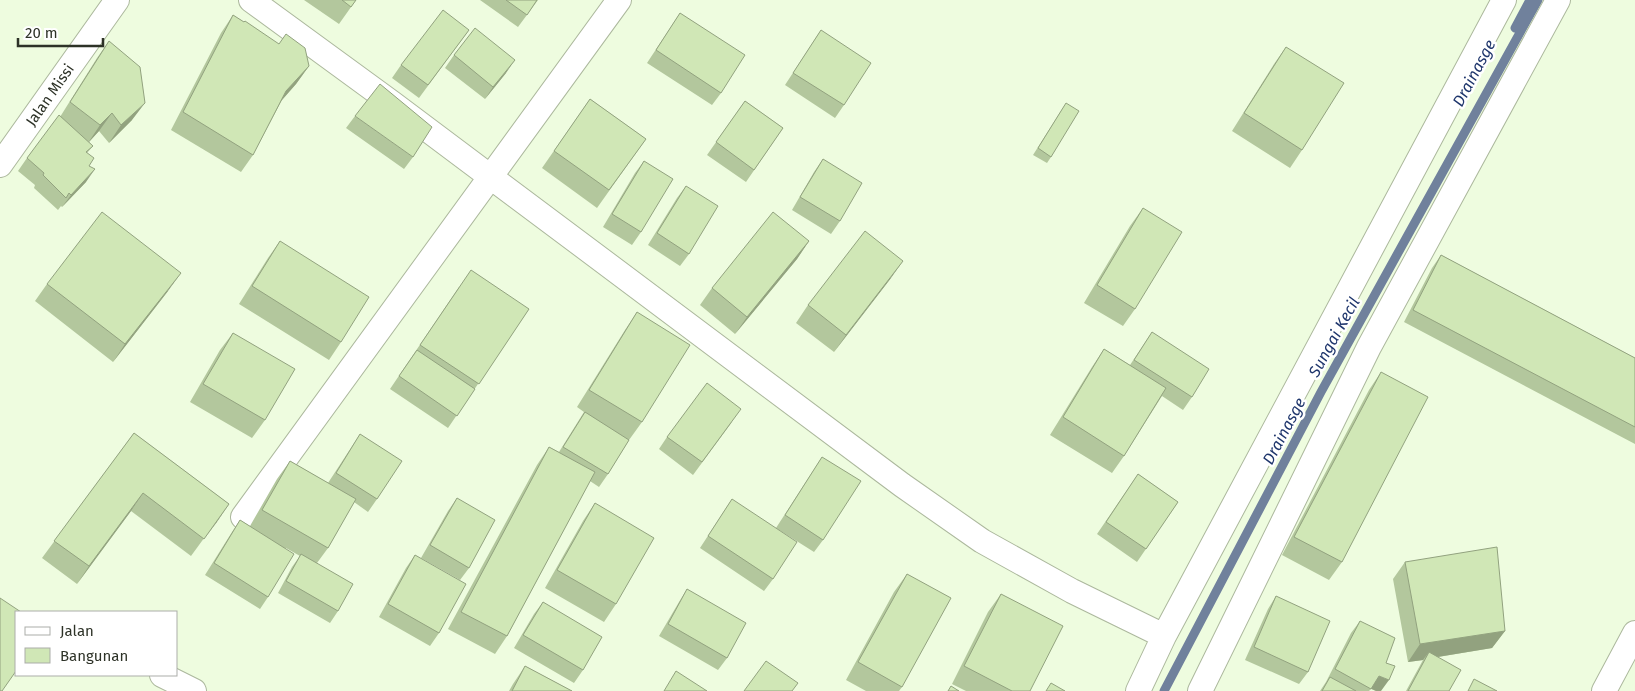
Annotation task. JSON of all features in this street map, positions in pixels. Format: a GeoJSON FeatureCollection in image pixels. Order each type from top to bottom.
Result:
{"type":"FeatureCollection","features":[{"type":"Feature","properties":{"kind":"street","name":"Jalan Missi"},"geometry":{"type":"LineString","coordinates":[[0,165],[117,0]]}},
{"type":"Feature","properties":{"kind":"street"},"geometry":{"type":"LineString","coordinates":[[251,0],[902,484],[982,541],[1072,591],[1164,636]]}},
{"type":"Feature","properties":{"kind":"street"},"geometry":{"type":"LineString","coordinates":[[243,517],[619,0]]}},
{"type":"Feature","properties":{"kind":"street"},"geometry":{"type":"LineString","coordinates":[[1138,691],[1164,636],[1504,0]]}},
{"type":"Feature","properties":{"kind":"street"},"geometry":{"type":"LineString","coordinates":[[1200,691],[1369,347],[1558,0]]}},
{"type":"Feature","properties":{"kind":"street"},"geometry":{"type":"LineString","coordinates":[[1604,691],[1635,633]]}},
{"type":"Feature","properties":{"kind":"street"},"geometry":{"type":"LineString","coordinates":[[164,676],[194,691]]}},
{"type":"Feature","properties":{"kind":"building"},"geometry":{"type":"Polygon","coordinates":[[[342,0],[356,0],[351,7],[342,0]]]}},
{"type":"Feature","properties":{"kind":"building"},"geometry":{"type":"Polygon","coordinates":[[[506,0],[537,0],[527,15],[506,0]]]}},
{"type":"Feature","properties":{"kind":"building"},"geometry":{"type":"Polygon","coordinates":[[[443,10],[469,30],[428,85],[401,65],[443,10]]]}},
{"type":"Feature","properties":{"kind":"building"},"geometry":{"type":"Polygon","coordinates":[[[680,13],[745,55],[721,93],[656,50],[680,13]]]}},
{"type":"Feature","properties":{"kind":"building"},"geometry":{"type":"Polygon","coordinates":[[[233,15],[279,44],[286,34],[305,48],[309,66],[286,91],[253,155],[183,112],[233,15]]]}},
{"type":"Feature","properties":{"kind":"building"},"geometry":{"type":"Polygon","coordinates":[[[475,28],[515,60],[493,87],[454,55],[475,28]]]}},
{"type":"Feature","properties":{"kind":"building"},"geometry":{"type":"Polygon","coordinates":[[[821,30],[871,63],[844,105],[793,73],[821,30]]]}},
{"type":"Feature","properties":{"kind":"building"},"geometry":{"type":"Polygon","coordinates":[[[109,41],[140,67],[145,103],[121,125],[112,113],[100,125],[70,102],[109,41]]]}},
{"type":"Feature","properties":{"kind":"building"},"geometry":{"type":"Polygon","coordinates":[[[1286,47],[1344,83],[1302,150],[1244,113],[1286,47]]]}},
{"type":"Feature","properties":{"kind":"building"},"geometry":{"type":"Polygon","coordinates":[[[380,84],[432,127],[413,157],[355,116],[380,84]]]}},
{"type":"Feature","properties":{"kind":"building"},"geometry":{"type":"Polygon","coordinates":[[[590,99],[646,139],[609,190],[554,151],[590,99]]]}},
{"type":"Feature","properties":{"kind":"building"},"geometry":{"type":"Polygon","coordinates":[[[745,101],[783,128],[754,170],[716,142],[745,101]]]}},
{"type":"Feature","properties":{"kind":"building"},"geometry":{"type":"Polygon","coordinates":[[[1066,103],[1079,111],[1051,157],[1038,148],[1066,103]]]}},
{"type":"Feature","properties":{"kind":"building"},"geometry":{"type":"Polygon","coordinates":[[[59,115],[93,146],[86,152],[94,158],[89,166],[95,169],[66,198],[43,175],[44,173],[27,158],[59,115]]]}},
{"type":"Feature","properties":{"kind":"building"},"geometry":{"type":"Polygon","coordinates":[[[823,159],[862,183],[840,221],[800,197],[823,159]]]}},
{"type":"Feature","properties":{"kind":"building"},"geometry":{"type":"Polygon","coordinates":[[[644,161],[673,179],[641,232],[612,214],[644,161]]]}},
{"type":"Feature","properties":{"kind":"building"},"geometry":{"type":"Polygon","coordinates":[[[686,186],[718,206],[689,254],[657,233],[686,186]]]}},
{"type":"Feature","properties":{"kind":"building"},"geometry":{"type":"Polygon","coordinates":[[[1143,208],[1182,232],[1135,309],[1097,285],[1143,208]]]}},
{"type":"Feature","properties":{"kind":"building"},"geometry":{"type":"Polygon","coordinates":[[[102,212],[181,273],[125,344],[47,284],[102,212]]]}},
{"type":"Feature","properties":{"kind":"building"},"geometry":{"type":"Polygon","coordinates":[[[773,212],[809,241],[747,317],[712,288],[773,212]]]}},
{"type":"Feature","properties":{"kind":"building"},"geometry":{"type":"Polygon","coordinates":[[[865,231],[903,261],[846,335],[808,305],[865,231]]]}},
{"type":"Feature","properties":{"kind":"building"},"geometry":{"type":"Polygon","coordinates":[[[280,241],[369,297],[341,342],[252,286],[280,241]]]}},
{"type":"Feature","properties":{"kind":"building"},"geometry":{"type":"Polygon","coordinates":[[[1441,255],[1635,358],[1635,427],[1413,310],[1441,255]]]}},
{"type":"Feature","properties":{"kind":"building"},"geometry":{"type":"Polygon","coordinates":[[[471,270],[529,309],[479,384],[420,345],[471,270]]]}},
{"type":"Feature","properties":{"kind":"building"},"geometry":{"type":"Polygon","coordinates":[[[637,312],[690,345],[642,422],[589,390],[637,312]]]}},
{"type":"Feature","properties":{"kind":"building"},"geometry":{"type":"Polygon","coordinates":[[[1152,332],[1209,369],[1192,397],[1134,360],[1152,332]]]}},
{"type":"Feature","properties":{"kind":"building"},"geometry":{"type":"Polygon","coordinates":[[[233,333],[295,369],[265,420],[203,384],[233,333]]]}},
{"type":"Feature","properties":{"kind":"building"},"geometry":{"type":"Polygon","coordinates":[[[1104,349],[1166,388],[1124,456],[1063,417],[1104,349]]]}},
{"type":"Feature","properties":{"kind":"building"},"geometry":{"type":"Polygon","coordinates":[[[417,350],[475,389],[457,416],[399,376],[417,350]]]}},
{"type":"Feature","properties":{"kind":"building"},"geometry":{"type":"Polygon","coordinates":[[[1381,372],[1428,397],[1342,562],[1294,537],[1381,372]]]}},
{"type":"Feature","properties":{"kind":"building"},"geometry":{"type":"Polygon","coordinates":[[[707,383],[741,409],[702,462],[667,437],[707,383]]]}},
{"type":"Feature","properties":{"kind":"building"},"geometry":{"type":"Polygon","coordinates":[[[585,412],[629,440],[608,474],[563,447],[585,412]]]}},
{"type":"Feature","properties":{"kind":"building"},"geometry":{"type":"Polygon","coordinates":[[[134,433],[229,504],[204,539],[143,493],[89,566],[54,541],[134,433]]]}},
{"type":"Feature","properties":{"kind":"building"},"geometry":{"type":"Polygon","coordinates":[[[360,434],[402,461],[377,499],[336,473],[360,434]]]}},
{"type":"Feature","properties":{"kind":"building"},"geometry":{"type":"Polygon","coordinates":[[[549,447],[595,472],[507,636],[461,612],[549,447]]]}},
{"type":"Feature","properties":{"kind":"building"},"geometry":{"type":"Polygon","coordinates":[[[822,457],[861,481],[823,540],[785,515],[822,457]]]}},
{"type":"Feature","properties":{"kind":"building"},"geometry":{"type":"Polygon","coordinates":[[[290,461],[356,499],[328,548],[262,510],[290,461]]]}},
{"type":"Feature","properties":{"kind":"building"},"geometry":{"type":"Polygon","coordinates":[[[1138,474],[1178,502],[1146,549],[1106,522],[1138,474]]]}},
{"type":"Feature","properties":{"kind":"building"},"geometry":{"type":"Polygon","coordinates":[[[457,498],[495,520],[469,568],[430,545],[457,498]]]}},
{"type":"Feature","properties":{"kind":"building"},"geometry":{"type":"Polygon","coordinates":[[[732,499],[797,542],[773,579],[708,536],[732,499]]]}},
{"type":"Feature","properties":{"kind":"building"},"geometry":{"type":"Polygon","coordinates":[[[595,503],[654,538],[616,604],[557,570],[595,503]]]}},
{"type":"Feature","properties":{"kind":"building"},"geometry":{"type":"Polygon","coordinates":[[[240,520],[294,554],[268,597],[214,563],[240,520]]]}},
{"type":"Feature","properties":{"kind":"building"},"geometry":{"type":"Polygon","coordinates":[[[1497,547],[1505,631],[1420,644],[1405,562],[1497,547]]]}},
{"type":"Feature","properties":{"kind":"building"},"geometry":{"type":"Polygon","coordinates":[[[301,554],[353,584],[338,611],[286,581],[301,554]]]}},
{"type":"Feature","properties":{"kind":"building"},"geometry":{"type":"Polygon","coordinates":[[[415,555],[466,584],[439,633],[388,604],[415,555]]]}},
{"type":"Feature","properties":{"kind":"building"},"geometry":{"type":"Polygon","coordinates":[[[907,574],[951,598],[902,687],[858,662],[907,574]]]}},
{"type":"Feature","properties":{"kind":"building"},"geometry":{"type":"Polygon","coordinates":[[[687,589],[746,623],[727,658],[668,624],[687,589]]]}},
{"type":"Feature","properties":{"kind":"building"},"geometry":{"type":"Polygon","coordinates":[[[1001,594],[1063,626],[1030,691],[1012,691],[964,666],[1001,594]]]}},
{"type":"Feature","properties":{"kind":"building"},"geometry":{"type":"Polygon","coordinates":[[[1276,596],[1330,621],[1308,672],[1254,647],[1276,596]]]}},
{"type":"Feature","properties":{"kind":"building"},"geometry":{"type":"Polygon","coordinates":[[[0,598],[20,611],[15,611],[15,672],[2,691],[0,691],[0,598]]]}},
{"type":"Feature","properties":{"kind":"building"},"geometry":{"type":"Polygon","coordinates":[[[543,602],[602,637],[583,670],[523,635],[543,602]]]}},
{"type":"Feature","properties":{"kind":"building"},"geometry":{"type":"Polygon","coordinates":[[[1360,621],[1395,638],[1386,663],[1395,666],[1389,680],[1379,676],[1371,689],[1335,669],[1360,621]]]}},
{"type":"Feature","properties":{"kind":"building"},"geometry":{"type":"Polygon","coordinates":[[[1429,652],[1461,670],[1449,691],[1408,691],[1429,652]]]}},
{"type":"Feature","properties":{"kind":"building"},"geometry":{"type":"Polygon","coordinates":[[[766,661],[798,683],[792,691],[744,691],[766,661]]]}},
{"type":"Feature","properties":{"kind":"building"},"geometry":{"type":"Polygon","coordinates":[[[525,666],[572,691],[512,691],[525,666]]]}},
{"type":"Feature","properties":{"kind":"building"},"geometry":{"type":"Polygon","coordinates":[[[676,671],[707,691],[664,691],[676,671]]]}},
{"type":"Feature","properties":{"kind":"building"},"geometry":{"type":"Polygon","coordinates":[[[1330,677],[1356,691],[1322,691],[1330,677]]]}},
{"type":"Feature","properties":{"kind":"building"},"geometry":{"type":"Polygon","coordinates":[[[1474,679],[1497,691],[1468,691],[1474,679]]]}},
{"type":"Feature","properties":{"kind":"building"},"geometry":{"type":"Polygon","coordinates":[[[1051,683],[1065,691],[1046,691],[1051,683]]]}},
{"type":"Feature","properties":{"kind":"building"},"geometry":{"type":"Polygon","coordinates":[[[951,686],[959,691],[948,691],[951,686]]]}},
{"type":"Feature","properties":{"kind":"waterway","name":"Drainasge"},"geometry":{"type":"LineString","coordinates":[[1515,28],[1530,0]]}},
{"type":"Feature","properties":{"kind":"waterway","name":"Sungai Kecil"},"geometry":{"type":"LineString","coordinates":[[1164,691],[1321,392],[1538,0]]}}]}
